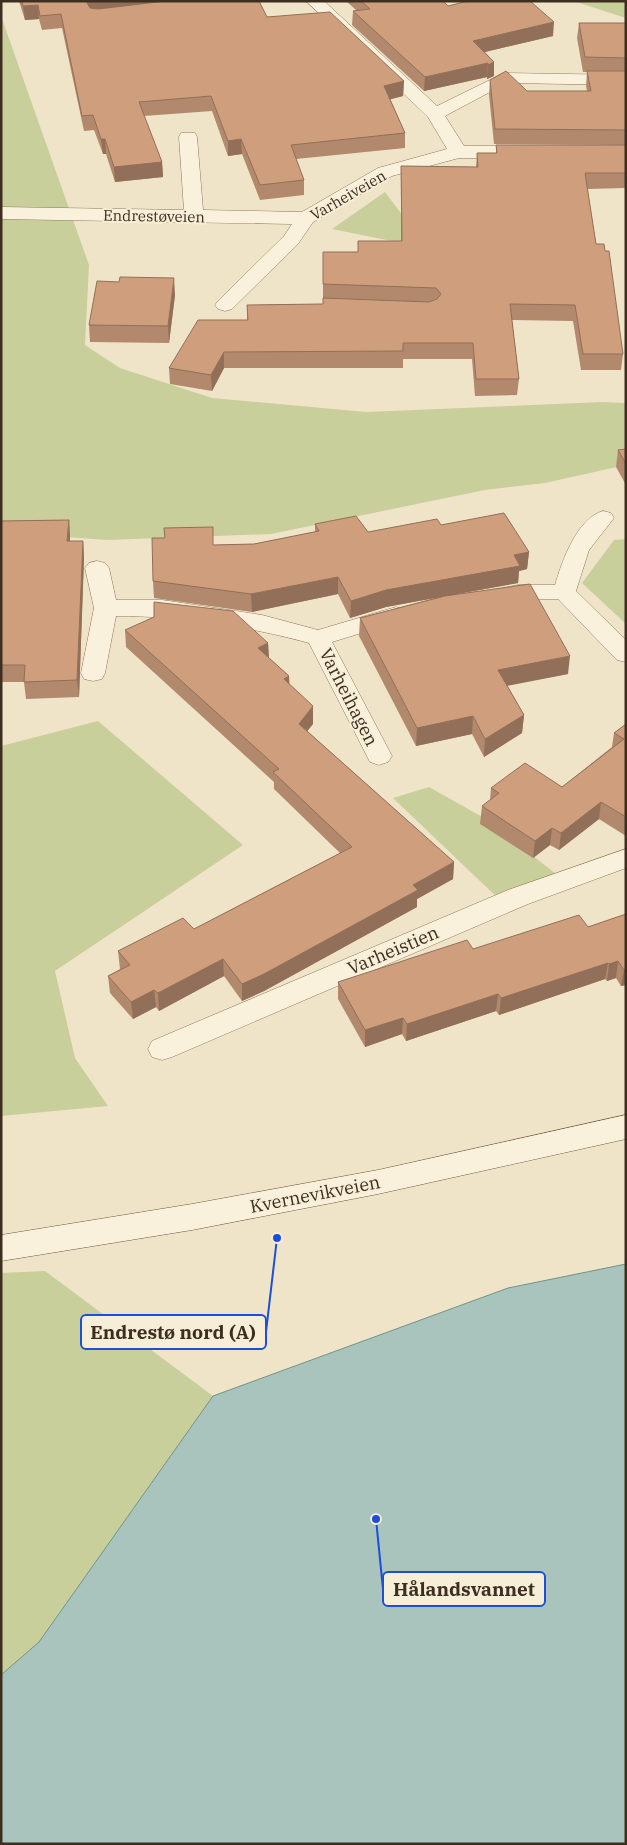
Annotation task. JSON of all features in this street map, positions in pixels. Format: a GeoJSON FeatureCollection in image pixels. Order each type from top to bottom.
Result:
{"type":"FeatureCollection","features":[{"type":"Feature","properties":{"kind":"street"},"geometry":{"type":"LineString","coordinates":[[314,1],[435,114],[458,152]]}},
{"type":"Feature","properties":{"kind":"street"},"geometry":{"type":"LineString","coordinates":[[435,114],[504,78],[626,80]]}},
{"type":"Feature","properties":{"kind":"street"},"geometry":{"type":"LineString","coordinates":[[188,136],[194,217]]}},
{"type":"Feature","properties":{"kind":"street","name":"Varheiveien"},"geometry":{"type":"LineString","coordinates":[[254,306],[225,305],[291,240],[306,218],[385,172],[458,152],[547,152]]}},
{"type":"Feature","properties":{"kind":"street","name":"Endrestøveien"},"geometry":{"type":"LineString","coordinates":[[1,213],[306,218]]}},
{"type":"Feature","properties":{"kind":"street"},"geometry":{"type":"LineString","coordinates":[[564,592],[578,548],[603,518]]}},
{"type":"Feature","properties":{"kind":"street"},"geometry":{"type":"LineString","coordinates":[[94,673],[106,608],[98,568]]}},
{"type":"Feature","properties":{"kind":"street"},"geometry":{"type":"LineString","coordinates":[[471,601],[518,592],[564,592],[626,654]]}},
{"type":"Feature","properties":{"kind":"street","name":"Varheihagen"},"geometry":{"type":"LineString","coordinates":[[106,608],[171,609],[262,622],[318,638],[386,617],[414,612]]}},
{"type":"Feature","properties":{"kind":"street","name":"Varheihagen"},"geometry":{"type":"LineString","coordinates":[[318,638],[379,756]]}},
{"type":"Feature","properties":{"kind":"street","name":"Varheistien"},"geometry":{"type":"LineString","coordinates":[[162,1049],[518,897],[626,858]]}},
{"type":"Feature","properties":{"kind":"street","name":"Kvernevikveien"},"geometry":{"type":"LineString","coordinates":[[1,1248],[192,1217],[378,1182],[626,1127]]}},
{"type":"Feature","properties":{"kind":"green space"},"geometry":{"type":"Polygon","coordinates":[[[573,1],[626,1],[626,18],[573,1]]]}},
{"type":"Feature","properties":{"kind":"green space"},"geometry":{"type":"Polygon","coordinates":[[[1,16],[89,265],[85,345],[120,368],[212,398],[366,412],[603,402],[626,403],[626,465],[545,483],[485,490],[271,534],[108,540],[1,534],[1,16]]]}},
{"type":"Feature","properties":{"kind":"green space"},"geometry":{"type":"Polygon","coordinates":[[[385,192],[406,220],[411,245],[332,229],[385,192]]]}},
{"type":"Feature","properties":{"kind":"green space"},"geometry":{"type":"Polygon","coordinates":[[[626,539],[626,624],[582,583],[614,540],[626,539]]]}},
{"type":"Feature","properties":{"kind":"green space"},"geometry":{"type":"Polygon","coordinates":[[[98,721],[243,845],[55,971],[75,1058],[108,1106],[1,1116],[1,746],[98,721]]]}},
{"type":"Feature","properties":{"kind":"green space"},"geometry":{"type":"Polygon","coordinates":[[[429,787],[486,819],[565,881],[503,903],[393,798],[429,787]]]}},
{"type":"Feature","properties":{"kind":"green space"},"geometry":{"type":"Polygon","coordinates":[[[45,1271],[213,1396],[39,1642],[1,1675],[1,1273],[45,1271]]]}},
{"type":"Feature","properties":{"kind":"water"},"geometry":{"type":"Polygon","coordinates":[[[626,1264],[626,1844],[1,1844],[1,1675],[39,1642],[213,1396],[508,1288],[626,1264]]]}},
{"type":"Feature","properties":{"kind":"building"},"geometry":{"type":"Polygon","coordinates":[[[22,1],[88,1],[87,3],[90,8],[98,9],[166,1],[259,1],[267,17],[330,12],[404,81],[384,86],[405,133],[291,145],[304,180],[260,185],[241,139],[228,141],[211,96],[139,102],[162,162],[114,167],[105,139],[101,139],[93,115],[82,116],[61,14],[40,16],[38,5],[23,6],[22,1]]]}},
{"type":"Feature","properties":{"kind":"building"},"geometry":{"type":"Polygon","coordinates":[[[361,1],[443,1],[448,6],[468,1],[530,1],[554,22],[473,41],[494,62],[488,65],[488,63],[425,77],[353,11],[370,9],[361,1]]]}},
{"type":"Feature","properties":{"kind":"building"},"geometry":{"type":"Polygon","coordinates":[[[579,23],[626,23],[626,58],[585,57],[579,23]]]}},
{"type":"Feature","properties":{"kind":"building"},"geometry":{"type":"Polygon","coordinates":[[[506,71],[527,91],[591,91],[587,71],[626,71],[626,130],[495,129],[490,80],[506,71]]]}},
{"type":"Feature","properties":{"kind":"building"},"geometry":{"type":"Polygon","coordinates":[[[496,145],[626,145],[626,173],[585,173],[596,244],[604,244],[605,251],[609,251],[623,354],[583,354],[575,305],[510,304],[519,379],[476,379],[473,343],[403,343],[403,351],[224,352],[211,375],[169,368],[198,320],[248,320],[247,305],[323,304],[323,298],[429,302],[437,299],[441,294],[436,288],[323,284],[323,252],[358,252],[358,241],[402,241],[401,166],[478,167],[477,153],[497,153],[496,145]]]}},
{"type":"Feature","properties":{"kind":"building"},"geometry":{"type":"Polygon","coordinates":[[[120,277],[174,278],[168,326],[89,325],[97,281],[119,282],[120,277]]]}},
{"type":"Feature","properties":{"kind":"building"},"geometry":{"type":"Polygon","coordinates":[[[626,449],[626,464],[618,450],[626,449]]]}},
{"type":"Feature","properties":{"kind":"building"},"geometry":{"type":"Polygon","coordinates":[[[504,513],[529,552],[514,555],[520,566],[386,590],[351,601],[338,577],[251,594],[153,581],[152,538],[165,538],[164,528],[213,527],[213,545],[254,544],[319,531],[315,524],[356,516],[368,532],[437,519],[441,525],[504,513]]]}},
{"type":"Feature","properties":{"kind":"building"},"geometry":{"type":"Polygon","coordinates":[[[69,520],[67,541],[83,541],[77,680],[24,682],[25,665],[1,665],[1,521],[69,520]]]}},
{"type":"Feature","properties":{"kind":"building"},"geometry":{"type":"Polygon","coordinates":[[[530,584],[570,656],[498,670],[524,715],[485,739],[473,716],[417,728],[360,618],[445,596],[530,584]]]}},
{"type":"Feature","properties":{"kind":"building"},"geometry":{"type":"Polygon","coordinates":[[[154,602],[233,611],[268,643],[258,648],[289,676],[284,679],[313,706],[299,724],[454,862],[413,885],[418,890],[264,974],[242,984],[223,959],[158,993],[154,990],[131,1002],[108,976],[130,965],[118,951],[183,918],[194,929],[352,847],[273,772],[279,769],[125,630],[154,617],[154,602]]]}},
{"type":"Feature","properties":{"kind":"building"},"geometry":{"type":"Polygon","coordinates":[[[626,724],[626,817],[601,802],[561,833],[552,828],[535,841],[482,806],[499,793],[491,788],[525,763],[562,787],[624,739],[614,733],[626,724]]]}},
{"type":"Feature","properties":{"kind":"building"},"geometry":{"type":"Polygon","coordinates":[[[626,914],[626,969],[624,970],[618,961],[608,963],[501,998],[498,994],[407,1024],[403,1018],[365,1030],[338,982],[467,940],[473,949],[579,915],[588,927],[626,914]]]}},
{"type":"Feature","properties":{"kind":"place","name":"Endrestø nord (A)"},"geometry":{"type":"Point","coordinates":[277,1238]}},
{"type":"Feature","properties":{"kind":"place","name":"Hålandsvannet"},"geometry":{"type":"Point","coordinates":[376,1519]}}]}
